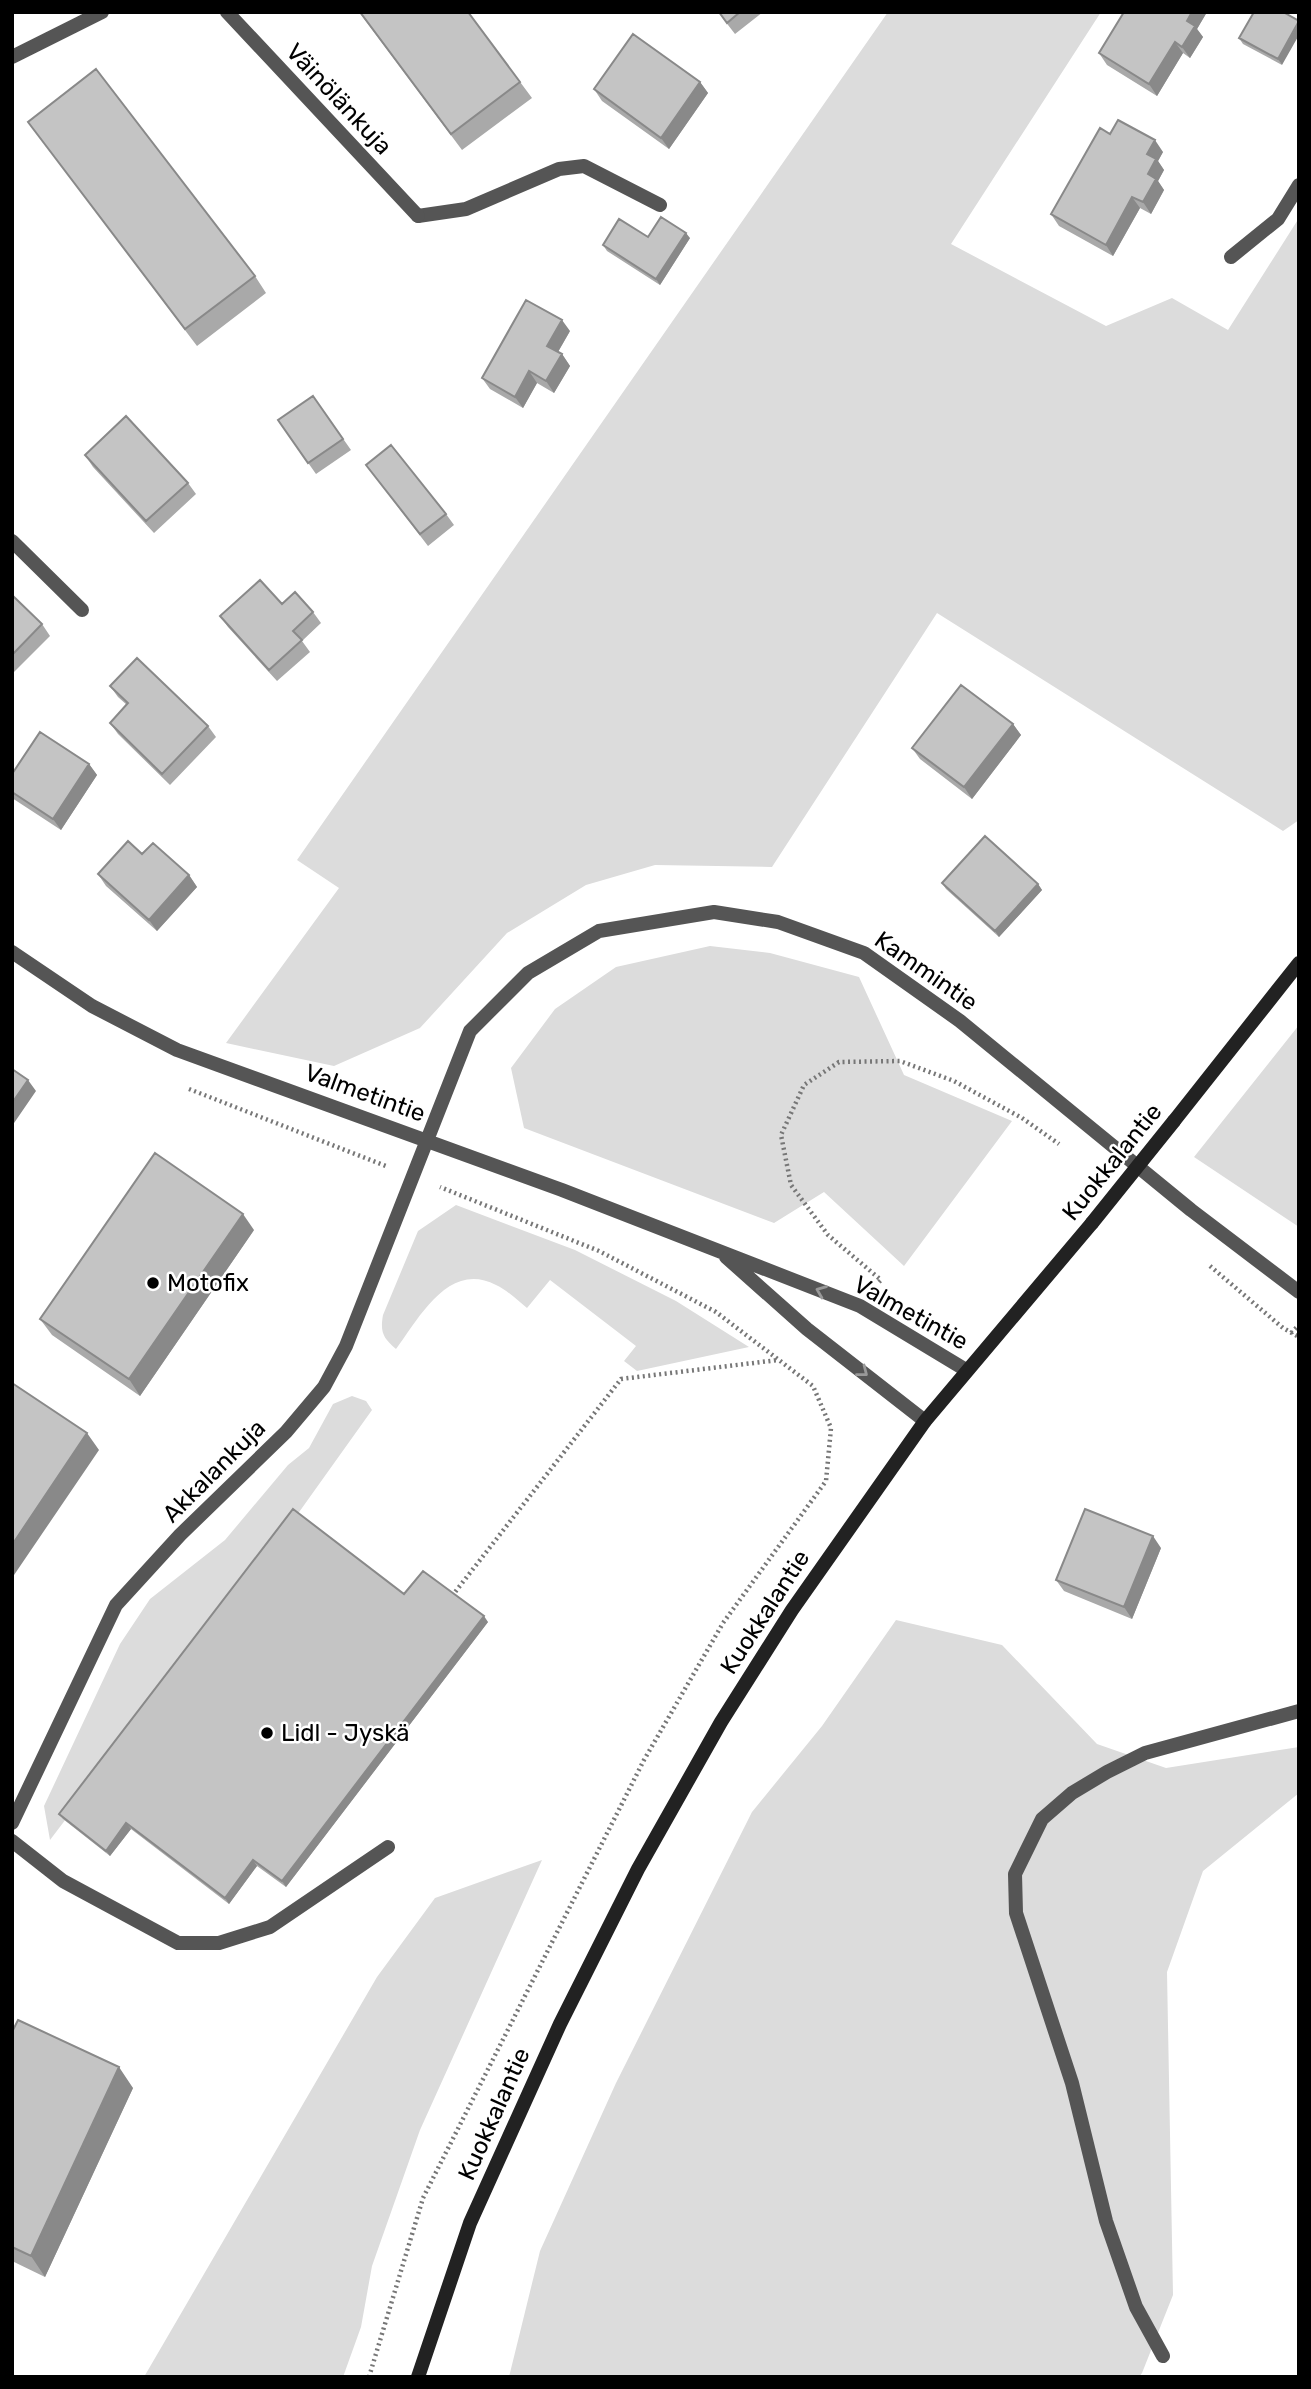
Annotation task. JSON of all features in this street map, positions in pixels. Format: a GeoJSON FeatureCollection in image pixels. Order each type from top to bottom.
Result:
{"type":"FeatureCollection","features":[{"type":"Feature","properties":{"kind":"main road","name":"Kuokkalantie"},"geometry":{"type":"LineString","coordinates":[[418,2377],[470,2223],[560,2024],[638,1869],[721,1722],[792,1610],[925,1421],[1092,1223],[1299,963]]}},
{"type":"Feature","properties":{"kind":"street"},"geometry":{"type":"LineString","coordinates":[[12,57],[102,12]]}},
{"type":"Feature","properties":{"kind":"street","name":"Väinölänkuja"},"geometry":{"type":"LineString","coordinates":[[227,12],[418,216],[466,209],[559,169],[584,166],[660,205]]}},
{"type":"Feature","properties":{"kind":"street"},"geometry":{"type":"LineString","coordinates":[[1231,257],[1278,219],[1299,185]]}},
{"type":"Feature","properties":{"kind":"street"},"geometry":{"type":"LineString","coordinates":[[12,541],[82,610]]}},
{"type":"Feature","properties":{"kind":"street","name":"Kammintie"},"geometry":{"type":"LineString","coordinates":[[429,1141],[470,1031],[528,973],[599,931],[714,912],[778,922],[864,953],[875,960],[960,1021],[1191,1210],[1299,1292]]}},
{"type":"Feature","properties":{"kind":"street","name":"Valmetintie"},"geometry":{"type":"LineString","coordinates":[[12,952],[92,1006],[177,1050],[429,1141],[717,1249],[860,1306],[966,1370]]}},
{"type":"Feature","properties":{"kind":"street","name":"Akkalankuja"},"geometry":{"type":"LineString","coordinates":[[12,1823],[116,1605],[180,1535],[286,1432],[324,1387],[346,1346],[429,1141]]}},
{"type":"Feature","properties":{"kind":"street","name":"Valmetintie"},"geometry":{"type":"LineString","coordinates":[[717,1249],[807,1329],[925,1421]]}},
{"type":"Feature","properties":{"kind":"street"},"geometry":{"type":"LineString","coordinates":[[1163,2356],[1136,2307],[1106,2221],[1072,2083],[1016,1913],[1015,1874],[1042,1819],[1072,1793],[1095,1779],[1144,1753],[1299,1710]]}},
{"type":"Feature","properties":{"kind":"street"},"geometry":{"type":"LineString","coordinates":[[12,1841],[63,1881],[178,1943],[219,1943],[270,1927],[388,1847]]}},
{"type":"Feature","properties":{"kind":"path"},"geometry":{"type":"LineString","coordinates":[[860,1306],[881,1280],[828,1235],[791,1185],[782,1135],[804,1086],[839,1062],[900,1060],[954,1081],[1022,1118],[1062,1146]]}},
{"type":"Feature","properties":{"kind":"path"},"geometry":{"type":"LineString","coordinates":[[1200,1256],[1299,1338]]}},
{"type":"Feature","properties":{"kind":"path"},"geometry":{"type":"LineString","coordinates":[[1291,1333],[1299,1325]]}},
{"type":"Feature","properties":{"kind":"path"},"geometry":{"type":"LineString","coordinates":[[449,1600],[621,1379],[778,1360]]}},
{"type":"Feature","properties":{"kind":"path"},"geometry":{"type":"LineString","coordinates":[[369,2377],[424,2198],[644,1760],[723,1623],[826,1481],[831,1428],[813,1386]]}},
{"type":"Feature","properties":{"kind":"shaded area"},"geometry":{"type":"Polygon","coordinates":[[[888,12],[1101,12],[951,244],[1106,326],[1172,298],[1228,330],[1299,218],[1299,820],[1283,831],[937,613],[772,867],[655,865],[586,885],[507,933],[420,1028],[334,1066],[226,1043],[339,888],[297,860],[888,12]]]}},
{"type":"Feature","properties":{"kind":"shaded area"},"geometry":{"type":"Polygon","coordinates":[[[710,946],[770,953],[859,977],[904,1075],[1012,1121],[904,1266],[824,1192],[774,1223],[524,1128],[511,1068],[555,1009],[616,967],[710,946]]]}},
{"type":"Feature","properties":{"kind":"shaded area"},"geometry":{"type":"Polygon","coordinates":[[[1299,1025],[1299,1227],[1194,1157],[1299,1025]]]}},
{"type":"Feature","properties":{"kind":"shaded area"},"geometry":{"type":"Polygon","coordinates":[[[456,1205],[575,1250],[676,1301],[749,1347],[637,1371],[624,1361],[636,1346],[550,1280],[527,1308],[500,1287],[479,1279],[464,1280],[437,1296],[396,1349],[384,1334],[383,1315],[418,1231],[456,1205]]]}},
{"type":"Feature","properties":{"kind":"shaded area"},"geometry":{"type":"Polygon","coordinates":[[[352,1396],[366,1401],[372,1410],[297,1515],[50,1840],[44,1806],[120,1644],[150,1599],[225,1540],[288,1465],[309,1448],[333,1404],[352,1396]]]}},
{"type":"Feature","properties":{"kind":"shaded area"},"geometry":{"type":"Polygon","coordinates":[[[896,1620],[1002,1645],[1097,1744],[1166,1768],[1299,1747],[1299,1793],[1203,1871],[1167,1972],[1173,2295],[1142,2373],[1139,2377],[509,2377],[540,2251],[616,2083],[752,1812],[822,1726],[896,1620]]]}},
{"type":"Feature","properties":{"kind":"shaded area"},"geometry":{"type":"Polygon","coordinates":[[[542,1860],[420,2130],[372,2266],[361,2327],[343,2377],[144,2377],[377,1977],[435,1898],[542,1860]]]}},
{"type":"Feature","properties":{"kind":"building"},"geometry":{"type":"Polygon","coordinates":[[[360,12],[468,12],[520,82],[451,134],[360,12]]]}},
{"type":"Feature","properties":{"kind":"building"},"geometry":{"type":"Polygon","coordinates":[[[719,12],[740,12],[727,23],[719,12]]]}},
{"type":"Feature","properties":{"kind":"building"},"geometry":{"type":"Polygon","coordinates":[[[1124,12],[1192,12],[1187,21],[1195,26],[1182,47],[1175,42],[1149,84],[1099,53],[1124,12]]]}},
{"type":"Feature","properties":{"kind":"building"},"geometry":{"type":"Polygon","coordinates":[[[1254,12],[1283,12],[1299,21],[1278,59],[1239,38],[1254,12]]]}},
{"type":"Feature","properties":{"kind":"building"},"geometry":{"type":"Polygon","coordinates":[[[633,34],[700,82],[661,138],[594,89],[633,34]]]}},
{"type":"Feature","properties":{"kind":"building"},"geometry":{"type":"Polygon","coordinates":[[[96,69],[255,276],[185,329],[28,122],[96,69]]]}},
{"type":"Feature","properties":{"kind":"building"},"geometry":{"type":"Polygon","coordinates":[[[1118,120],[1155,140],[1147,154],[1156,159],[1148,174],[1156,179],[1143,202],[1132,197],[1106,245],[1051,214],[1100,128],[1110,134],[1118,120]]]}},
{"type":"Feature","properties":{"kind":"building"},"geometry":{"type":"Polygon","coordinates":[[[661,217],[686,233],[656,279],[603,245],[619,219],[648,237],[661,217]]]}},
{"type":"Feature","properties":{"kind":"building"},"geometry":{"type":"Polygon","coordinates":[[[526,300],[562,320],[547,346],[562,354],[546,381],[529,371],[515,397],[482,378],[526,300]]]}},
{"type":"Feature","properties":{"kind":"building"},"geometry":{"type":"Polygon","coordinates":[[[313,396],[343,439],[308,463],[278,420],[313,396]]]}},
{"type":"Feature","properties":{"kind":"building"},"geometry":{"type":"Polygon","coordinates":[[[126,416],[188,483],[146,521],[85,455],[126,416]]]}},
{"type":"Feature","properties":{"kind":"building"},"geometry":{"type":"Polygon","coordinates":[[[391,445],[446,514],[420,534],[366,465],[391,445]]]}},
{"type":"Feature","properties":{"kind":"building"},"geometry":{"type":"Polygon","coordinates":[[[260,580],[282,604],[295,592],[313,612],[293,631],[302,640],[269,670],[220,616],[260,580]]]}},
{"type":"Feature","properties":{"kind":"building"},"geometry":{"type":"Polygon","coordinates":[[[12,595],[42,624],[12,655],[12,595]]]}},
{"type":"Feature","properties":{"kind":"building"},"geometry":{"type":"Polygon","coordinates":[[[137,658],[208,726],[162,774],[110,723],[128,703],[110,686],[137,658]]]}},
{"type":"Feature","properties":{"kind":"building"},"geometry":{"type":"Polygon","coordinates":[[[961,685],[1013,724],[964,787],[912,748],[961,685]]]}},
{"type":"Feature","properties":{"kind":"building"},"geometry":{"type":"Polygon","coordinates":[[[40,732],[89,764],[53,819],[12,792],[12,774],[40,732]]]}},
{"type":"Feature","properties":{"kind":"building"},"geometry":{"type":"Polygon","coordinates":[[[985,836],[1038,884],[995,931],[942,883],[985,836]]]}},
{"type":"Feature","properties":{"kind":"building"},"geometry":{"type":"Polygon","coordinates":[[[128,841],[142,854],[153,843],[189,875],[149,920],[98,874],[128,841]]]}},
{"type":"Feature","properties":{"kind":"building"},"geometry":{"type":"Polygon","coordinates":[[[12,1069],[28,1080],[12,1103],[12,1069]]]}},
{"type":"Feature","properties":{"kind":"building","name":"Motofix"},"geometry":{"type":"Polygon","coordinates":[[[155,1153],[243,1214],[129,1379],[40,1319],[155,1153]]]}},
{"type":"Feature","properties":{"kind":"building"},"geometry":{"type":"Polygon","coordinates":[[[12,1383],[87,1433],[12,1545],[12,1383]]]}},
{"type":"Feature","properties":{"kind":"building","name":"Lidl - Jyskä"},"geometry":{"type":"Polygon","coordinates":[[[293,1509],[404,1594],[423,1571],[484,1616],[282,1881],[253,1860],[225,1898],[126,1823],[106,1851],[59,1814],[293,1509]]]}},
{"type":"Feature","properties":{"kind":"building"},"geometry":{"type":"Polygon","coordinates":[[[1085,1509],[1153,1536],[1124,1607],[1056,1580],[1085,1509]]]}},
{"type":"Feature","properties":{"kind":"building"},"geometry":{"type":"Polygon","coordinates":[[[18,2020],[119,2067],[31,2256],[12,2247],[12,2032],[18,2020]]]}},
{"type":"Feature","properties":{"kind":"place","name":"Motofix"},"geometry":{"type":"Point","coordinates":[153,1283]}},
{"type":"Feature","properties":{"kind":"place","name":"Lidl - Jyskä"},"geometry":{"type":"Point","coordinates":[267,1733]}}]}
